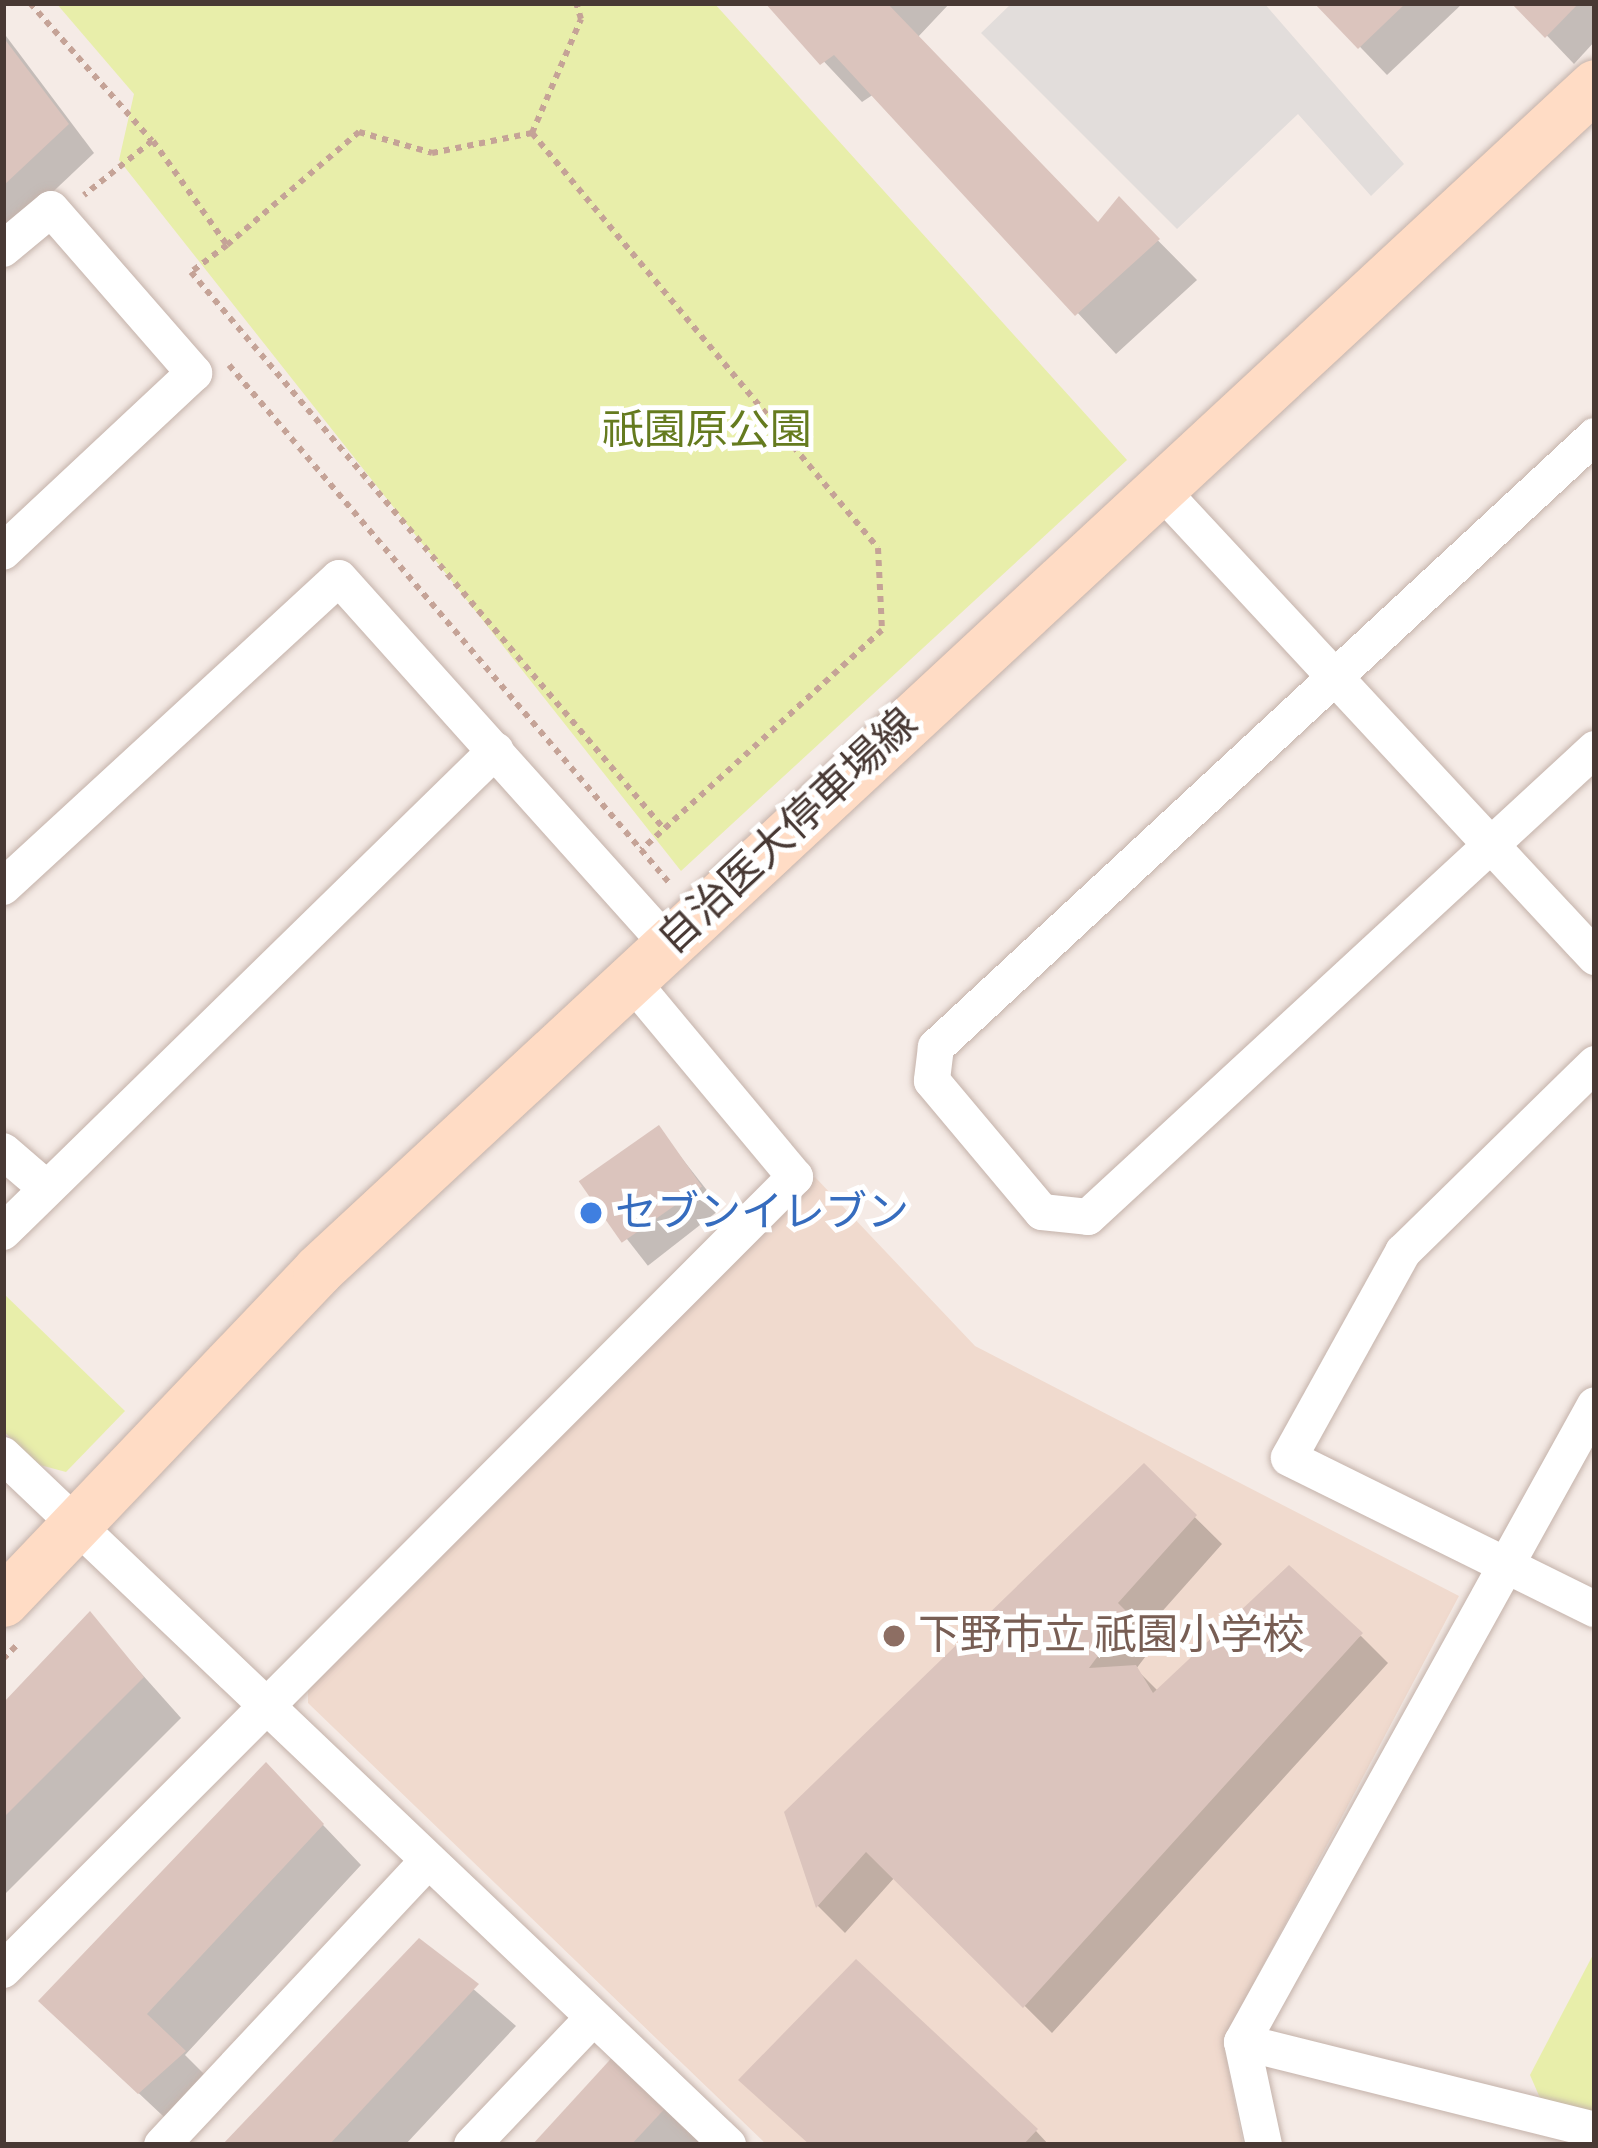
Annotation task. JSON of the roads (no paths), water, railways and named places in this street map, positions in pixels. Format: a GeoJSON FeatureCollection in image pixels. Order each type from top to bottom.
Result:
{"type":"FeatureCollection","features":[{"type":"Feature","properties":{"kind":"main road","name":"自治医大停車場線"},"geometry":{"type":"LineString","coordinates":[[3,1601],[318,1270],[1595,85]]}},
{"type":"Feature","properties":{"kind":"street"},"geometry":{"type":"LineString","coordinates":[[3,249],[51,209],[194,373],[3,552]]}},
{"type":"Feature","properties":{"kind":"street"},"geometry":{"type":"LineString","coordinates":[[1595,436],[936,1048],[932,1081],[1042,1211],[1088,1217],[1595,749]]}},
{"type":"Feature","properties":{"kind":"street"},"geometry":{"type":"LineString","coordinates":[[1160,489],[1595,957]]}},
{"type":"Feature","properties":{"kind":"street"},"geometry":{"type":"LineString","coordinates":[[3,887],[339,578],[666,944]]}},
{"type":"Feature","properties":{"kind":"street"},"geometry":{"type":"LineString","coordinates":[[3,1232],[496,750]]}},
{"type":"Feature","properties":{"kind":"street"},"geometry":{"type":"LineString","coordinates":[[3,1970],[259,1702],[796,1178],[629,979]]}},
{"type":"Feature","properties":{"kind":"street"},"geometry":{"type":"LineString","coordinates":[[1595,1064],[1403,1252],[1289,1458],[1595,1609]]}},
{"type":"Feature","properties":{"kind":"street"},"geometry":{"type":"LineString","coordinates":[[3,1151],[46,1188]]}},
{"type":"Feature","properties":{"kind":"street"},"geometry":{"type":"LineString","coordinates":[[1264,2145],[1242,2042],[1501,1562],[1595,1405]]}},
{"type":"Feature","properties":{"kind":"street"},"geometry":{"type":"LineString","coordinates":[[3,1456],[424,1864],[728,2145]]}},
{"type":"Feature","properties":{"kind":"street"},"geometry":{"type":"LineString","coordinates":[[162,2145],[424,1864]]}},
{"type":"Feature","properties":{"kind":"street"},"geometry":{"type":"LineString","coordinates":[[472,2145],[590,2021]]}},
{"type":"Feature","properties":{"kind":"street"},"geometry":{"type":"LineString","coordinates":[[1242,2042],[1595,2130]]}},
{"type":"Feature","properties":{"kind":"place","name":"セブンイレブン"},"geometry":{"type":"Point","coordinates":[591,1213]}},
{"type":"Feature","properties":{"kind":"place","name":"下野市立 祇園小学校"},"geometry":{"type":"Point","coordinates":[894,1636]}},
{"type":"Feature","properties":{"kind":"park label","name":"祇園原公園"},"geometry":{"type":"Point","coordinates":[707,431]}}]}
